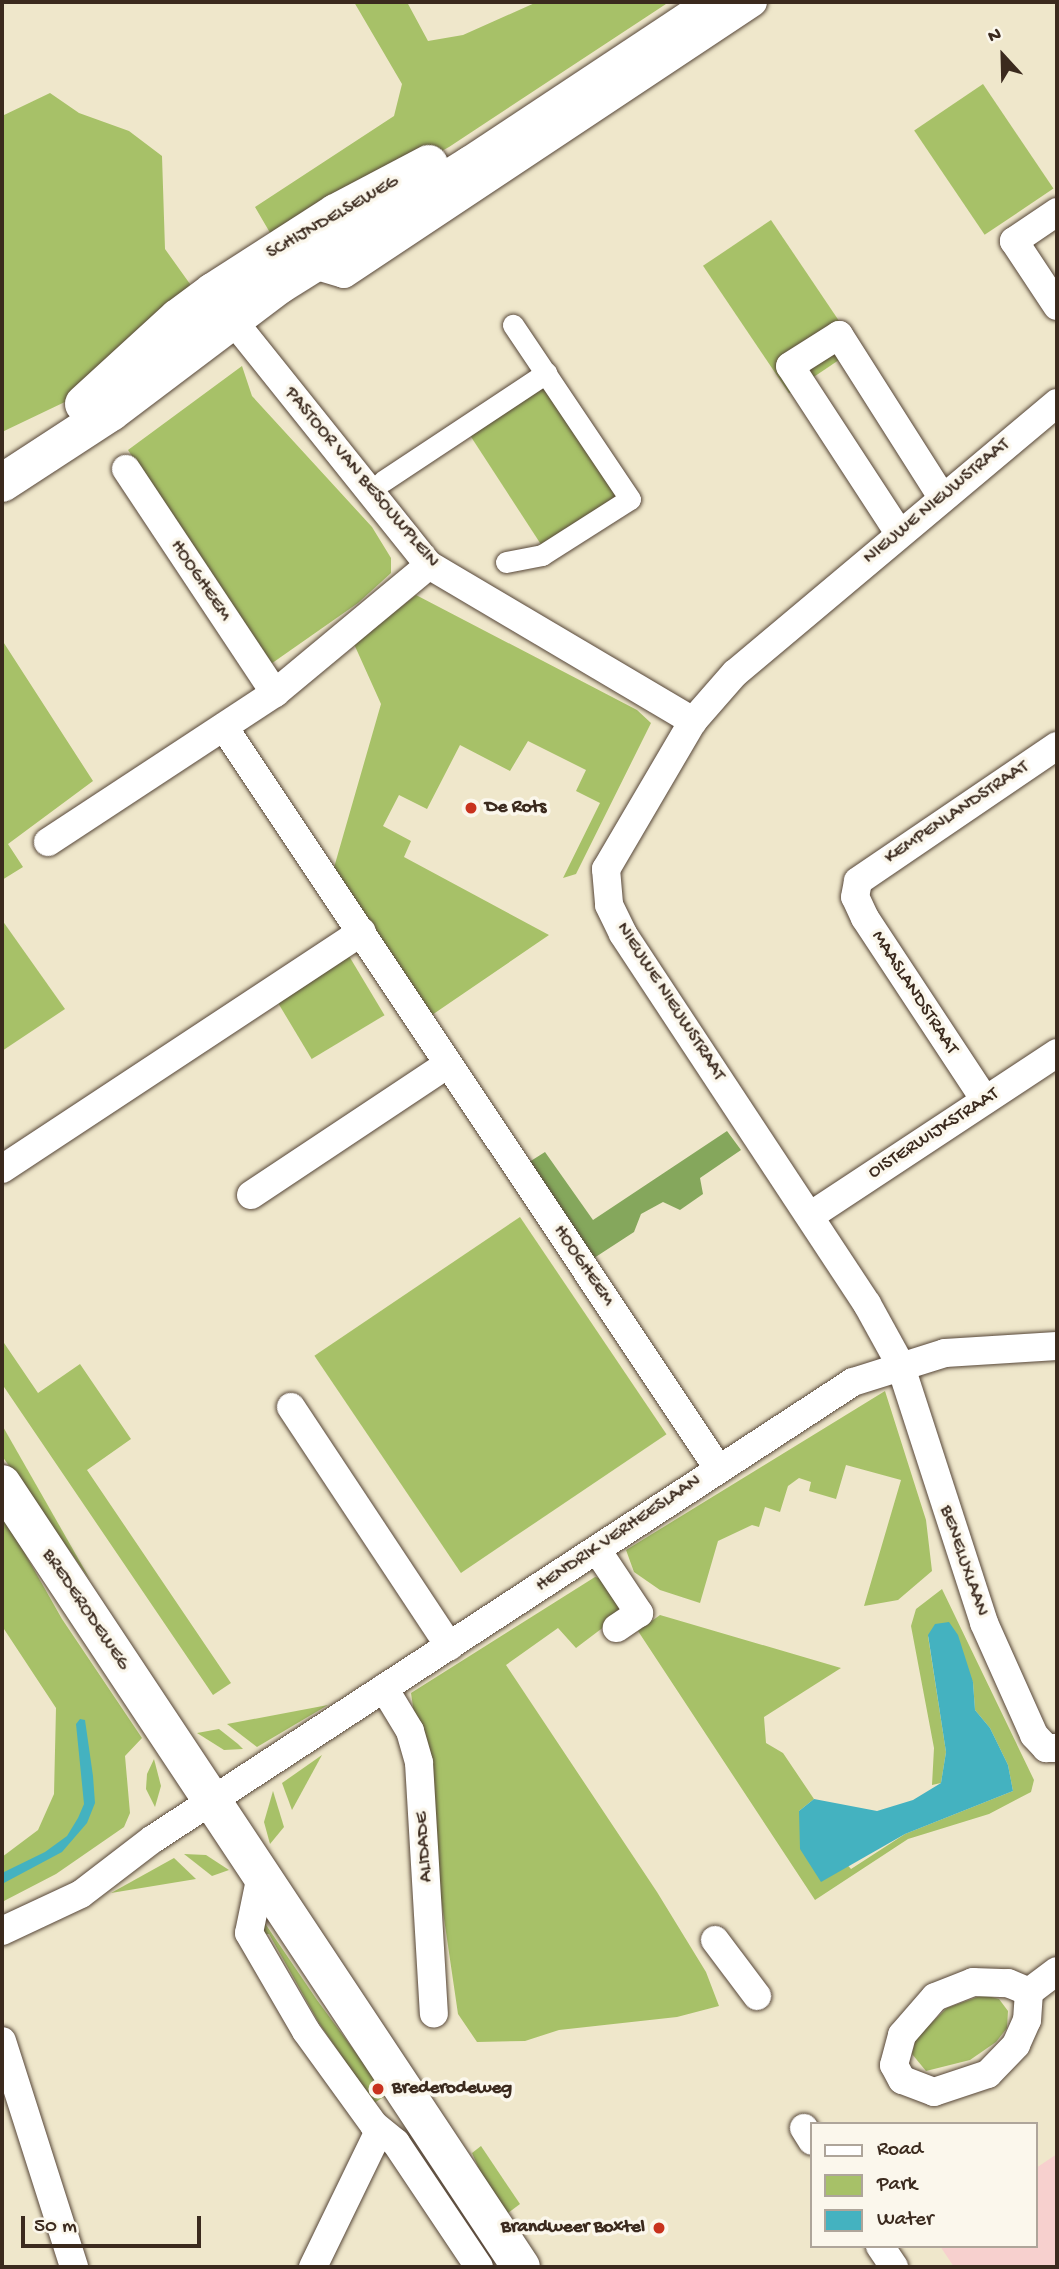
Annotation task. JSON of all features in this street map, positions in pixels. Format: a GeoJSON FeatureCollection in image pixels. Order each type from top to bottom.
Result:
{"type":"FeatureCollection","features":[{"type":"Feature","properties":{"kind":"main road","name":"SCHIJNDELSEWEG"},"geometry":{"type":"LineString","coordinates":[[2,451],[81,407],[178,318],[252,266],[336,213],[436,160],[677,2]]}},
{"type":"Feature","properties":{"kind":"main road","name":"SCHIJNDELSEWEG"},"geometry":{"type":"LineString","coordinates":[[2,483],[111,412],[231,318],[311,264],[471,165],[717,2]]}},
{"type":"Feature","properties":{"kind":"main road","name":"BREDERODEWEG"},"geometry":{"type":"LineString","coordinates":[[2,1484],[521,2267]]}},
{"type":"Feature","properties":{"kind":"street","name":"SCHIJNDELSEWEG"},"geometry":{"type":"LineString","coordinates":[[311,264],[344,274],[753,2]]}},
{"type":"Feature","properties":{"kind":"street"},"geometry":{"type":"LineString","coordinates":[[1057,212],[1014,241],[1057,306]]}},
{"type":"Feature","properties":{"kind":"street","name":"PASTOOR VAN BESOUWPLEIN"},"geometry":{"type":"LineString","coordinates":[[231,318],[429,565],[693,721]]}},
{"type":"Feature","properties":{"kind":"street"},"geometry":{"type":"LineString","coordinates":[[506,562],[542,555],[630,499],[513,326]]}},
{"type":"Feature","properties":{"kind":"street"},"geometry":{"type":"LineString","coordinates":[[900,533],[790,366],[839,335],[942,497]]}},
{"type":"Feature","properties":{"kind":"street","name":"PASTOOR VAN BESOUWPLEIN"},"geometry":{"type":"LineString","coordinates":[[383,481],[546,373]]}},
{"type":"Feature","properties":{"kind":"street","name":"NIEUWE NIEUWSTRAAT"},"geometry":{"type":"LineString","coordinates":[[900,1364],[810,1216],[623,934],[609,905],[606,869],[615,848],[693,721],[753,655],[1057,403]]}},
{"type":"Feature","properties":{"kind":"street","name":"HOOGHEEM"},"geometry":{"type":"LineString","coordinates":[[126,469],[275,693]]}},
{"type":"Feature","properties":{"kind":"street"},"geometry":{"type":"LineString","coordinates":[[48,842],[275,693],[429,565]]}},
{"type":"Feature","properties":{"kind":"street","name":"HOOGHEEM"},"geometry":{"type":"LineString","coordinates":[[224,727],[718,1468]]}},
{"type":"Feature","properties":{"kind":"street","name":"KEMPENLANDSTRAAT"},"geometry":{"type":"LineString","coordinates":[[858,881],[1056,749]]}},
{"type":"Feature","properties":{"kind":"street","name":"MAASLANDSTRAAT"},"geometry":{"type":"LineString","coordinates":[[858,881],[855,897],[865,918],[985,1100]]}},
{"type":"Feature","properties":{"kind":"street"},"geometry":{"type":"LineString","coordinates":[[2,1169],[362,932]]}},
{"type":"Feature","properties":{"kind":"street","name":"OISTERWIJKSTRAAT"},"geometry":{"type":"LineString","coordinates":[[810,1216],[1057,1053]]}},
{"type":"Feature","properties":{"kind":"street"},"geometry":{"type":"LineString","coordinates":[[251,1195],[447,1065]]}},
{"type":"Feature","properties":{"kind":"street","name":"HENDRIK VERHEESLAAN"},"geometry":{"type":"LineString","coordinates":[[2,1931],[81,1895],[153,1839],[212,1803],[718,1468],[853,1382],[900,1364],[945,1353],[1057,1346]]}},
{"type":"Feature","properties":{"kind":"street","name":"BENELUXLAAN"},"geometry":{"type":"LineString","coordinates":[[900,1364],[976,1601],[1034,1735],[1052,1748]]}},
{"type":"Feature","properties":{"kind":"street"},"geometry":{"type":"LineString","coordinates":[[291,1407],[449,1646]]}},
{"type":"Feature","properties":{"kind":"street"},"geometry":{"type":"LineString","coordinates":[[597,1550],[639,1613],[617,1628]]}},
{"type":"Feature","properties":{"kind":"street","name":"ALIDADE"},"geometry":{"type":"LineString","coordinates":[[384,1688],[410,1731],[419,1763],[434,2014]]}},
{"type":"Feature","properties":{"kind":"street"},"geometry":{"type":"LineString","coordinates":[[261,1875],[249,1933],[306,2031],[379,2131],[396,2143],[479,2267]]}},
{"type":"Feature","properties":{"kind":"street"},"geometry":{"type":"LineString","coordinates":[[715,1940],[757,1996]]}},
{"type":"Feature","properties":{"kind":"street"},"geometry":{"type":"LineString","coordinates":[[1029,1992],[1008,1983],[973,1982],[935,1997],[902,2035],[894,2065],[902,2080],[934,2092],[988,2074],[1016,2045],[1027,2020],[1029,1992],[1057,1971]]}},
{"type":"Feature","properties":{"kind":"street"},"geometry":{"type":"LineString","coordinates":[[2,2041],[75,2267]]}},
{"type":"Feature","properties":{"kind":"street"},"geometry":{"type":"LineString","coordinates":[[313,2267],[379,2131]]}},
{"type":"Feature","properties":{"kind":"street"},"geometry":{"type":"LineString","coordinates":[[881,2248],[894,2267]]}},
{"type":"Feature","properties":{"kind":"shaded area"},"geometry":{"type":"Polygon","coordinates":[[[1057,2154],[1057,2267],[954,2267],[941,2248],[1038,2248],[1038,2167],[1057,2154]]]}},
{"type":"Feature","properties":{"kind":"green space"},"geometry":{"type":"Polygon","coordinates":[[[354,2],[407,2],[428,41],[463,35],[537,2],[669,2],[449,147],[276,243],[255,207],[394,116],[402,84],[354,2]]]}},
{"type":"Feature","properties":{"kind":"green space"},"geometry":{"type":"Polygon","coordinates":[[[983,84],[1053,188],[985,235],[914,130],[983,84]]]}},
{"type":"Feature","properties":{"kind":"green space"},"geometry":{"type":"Polygon","coordinates":[[[50,93],[79,113],[129,131],[162,156],[165,249],[190,284],[185,309],[69,400],[2,432],[2,116],[50,93]]]}},
{"type":"Feature","properties":{"kind":"green space"},"geometry":{"type":"Polygon","coordinates":[[[771,220],[857,348],[789,394],[703,266],[771,220]]]}},
{"type":"Feature","properties":{"kind":"green space"},"geometry":{"type":"Polygon","coordinates":[[[242,366],[252,396],[372,527],[391,558],[391,573],[358,603],[268,666],[128,450],[242,366]]]}},
{"type":"Feature","properties":{"kind":"green space"},"geometry":{"type":"Polygon","coordinates":[[[547,383],[623,500],[545,551],[469,434],[547,383]]]}},
{"type":"Feature","properties":{"kind":"green space"},"geometry":{"type":"Polygon","coordinates":[[[416,595],[637,710],[651,723],[576,874],[563,878],[600,803],[576,791],[586,770],[528,741],[510,771],[460,745],[427,809],[399,795],[383,826],[411,841],[404,857],[549,935],[429,1017],[333,871],[381,704],[354,644],[416,595]]]}},
{"type":"Feature","properties":{"kind":"green space"},"geometry":{"type":"Polygon","coordinates":[[[2,640],[93,781],[8,844],[23,867],[2,880],[2,640]]]}},
{"type":"Feature","properties":{"kind":"green space"},"geometry":{"type":"Polygon","coordinates":[[[2,920],[65,1009],[2,1051],[2,920]]]}},
{"type":"Feature","properties":{"kind":"green space"},"geometry":{"type":"Polygon","coordinates":[[[349,956],[385,1015],[312,1059],[276,1000],[349,956]]]}},
{"type":"Feature","properties":{"kind":"green space"},"geometry":{"type":"Polygon","coordinates":[[[727,1131],[741,1150],[700,1178],[703,1194],[680,1210],[663,1202],[641,1214],[634,1232],[591,1260],[526,1164],[545,1152],[593,1220],[727,1131]]]}},
{"type":"Feature","properties":{"kind":"green space"},"geometry":{"type":"Polygon","coordinates":[[[520,1217],[667,1434],[461,1573],[314,1356],[520,1217]]]}},
{"type":"Feature","properties":{"kind":"green space"},"geometry":{"type":"Polygon","coordinates":[[[2,1340],[38,1393],[80,1364],[131,1439],[87,1470],[231,1683],[213,1695],[2,1384],[2,1340]]]}},
{"type":"Feature","properties":{"kind":"green space"},"geometry":{"type":"Polygon","coordinates":[[[885,1391],[926,1520],[932,1571],[898,1600],[864,1606],[901,1480],[846,1465],[836,1499],[809,1491],[811,1482],[799,1478],[788,1486],[780,1512],[765,1507],[759,1527],[752,1525],[718,1541],[700,1603],[660,1590],[634,1572],[626,1550],[885,1391]]]}},
{"type":"Feature","properties":{"kind":"green space"},"geometry":{"type":"Polygon","coordinates":[[[2,1425],[91,1581],[2,1456],[2,1425]]]}},
{"type":"Feature","properties":{"kind":"green space"},"geometry":{"type":"Polygon","coordinates":[[[2,1513],[62,1619],[142,1738],[125,1756],[130,1813],[124,1827],[56,1874],[2,1902],[2,1857],[38,1830],[54,1794],[56,1708],[2,1626],[2,1513]]]}},
{"type":"Feature","properties":{"kind":"green space"},"geometry":{"type":"Polygon","coordinates":[[[595,1577],[604,1579],[621,1605],[613,1620],[576,1648],[558,1628],[506,1665],[657,1892],[706,1972],[719,2006],[677,2017],[559,2030],[525,2041],[477,2042],[458,2014],[411,1693],[595,1577]]]}},
{"type":"Feature","properties":{"kind":"green space"},"geometry":{"type":"Polygon","coordinates":[[[942,1589],[1034,1780],[1031,1792],[989,1814],[908,1839],[815,1900],[638,1631],[660,1615],[841,1668],[764,1717],[766,1743],[783,1753],[814,1799],[799,1811],[851,1869],[905,1834],[1013,1791],[1008,1765],[990,1728],[975,1710],[973,1682],[928,1636],[946,1752],[941,1783],[932,1785],[934,1748],[911,1626],[916,1609],[942,1589]]]}},
{"type":"Feature","properties":{"kind":"green space"},"geometry":{"type":"Polygon","coordinates":[[[328,1705],[257,1747],[227,1724],[328,1705]]]}},
{"type":"Feature","properties":{"kind":"green space"},"geometry":{"type":"Polygon","coordinates":[[[219,1729],[243,1749],[224,1750],[197,1733],[219,1729]]]}},
{"type":"Feature","properties":{"kind":"green space"},"geometry":{"type":"Polygon","coordinates":[[[322,1755],[292,1810],[282,1783],[322,1755]]]}},
{"type":"Feature","properties":{"kind":"green space"},"geometry":{"type":"Polygon","coordinates":[[[154,1759],[161,1786],[155,1807],[146,1789],[147,1774],[154,1759]]]}},
{"type":"Feature","properties":{"kind":"green space"},"geometry":{"type":"Polygon","coordinates":[[[273,1791],[284,1827],[270,1844],[264,1822],[273,1791]]]}},
{"type":"Feature","properties":{"kind":"green space"},"geometry":{"type":"Polygon","coordinates":[[[184,1854],[206,1855],[229,1870],[212,1876],[184,1854]]]}},
{"type":"Feature","properties":{"kind":"green space"},"geometry":{"type":"Polygon","coordinates":[[[174,1858],[196,1879],[111,1893],[174,1858]]]}},
{"type":"Feature","properties":{"kind":"green space"},"geometry":{"type":"Polygon","coordinates":[[[262,1919],[387,2095],[374,2103],[319,2023],[269,1934],[263,1934],[262,1919]]]}},
{"type":"Feature","properties":{"kind":"green space"},"geometry":{"type":"Polygon","coordinates":[[[983,1995],[999,1999],[1008,2011],[1007,2028],[996,2042],[970,2060],[926,2071],[912,2054],[916,2038],[947,2008],[983,1995]]]}},
{"type":"Feature","properties":{"kind":"green space"},"geometry":{"type":"Polygon","coordinates":[[[481,2146],[520,2204],[504,2216],[499,2214],[472,2153],[481,2146]]]}},
{"type":"Feature","properties":{"kind":"water"},"geometry":{"type":"Polygon","coordinates":[[[949,1622],[958,1635],[973,1682],[975,1710],[990,1728],[1008,1765],[1013,1791],[905,1834],[821,1882],[800,1849],[799,1811],[814,1799],[877,1811],[913,1800],[941,1783],[946,1752],[928,1635],[935,1624],[949,1622]]]}},
{"type":"Feature","properties":{"kind":"water"},"geometry":{"type":"Polygon","coordinates":[[[80,1719],[85,1720],[95,1803],[87,1823],[62,1852],[2,1884],[2,1873],[45,1852],[67,1836],[78,1818],[84,1804],[76,1724],[80,1719]]]}},
{"type":"Feature","properties":{"kind":"place","name":"De Rots"},"geometry":{"type":"Point","coordinates":[471,808]}},
{"type":"Feature","properties":{"kind":"place","name":"Brederodeweg"},"geometry":{"type":"Point","coordinates":[378,2089]}},
{"type":"Feature","properties":{"kind":"place","name":"Brandweer Boxtel"},"geometry":{"type":"Point","coordinates":[659,2228]}}]}
